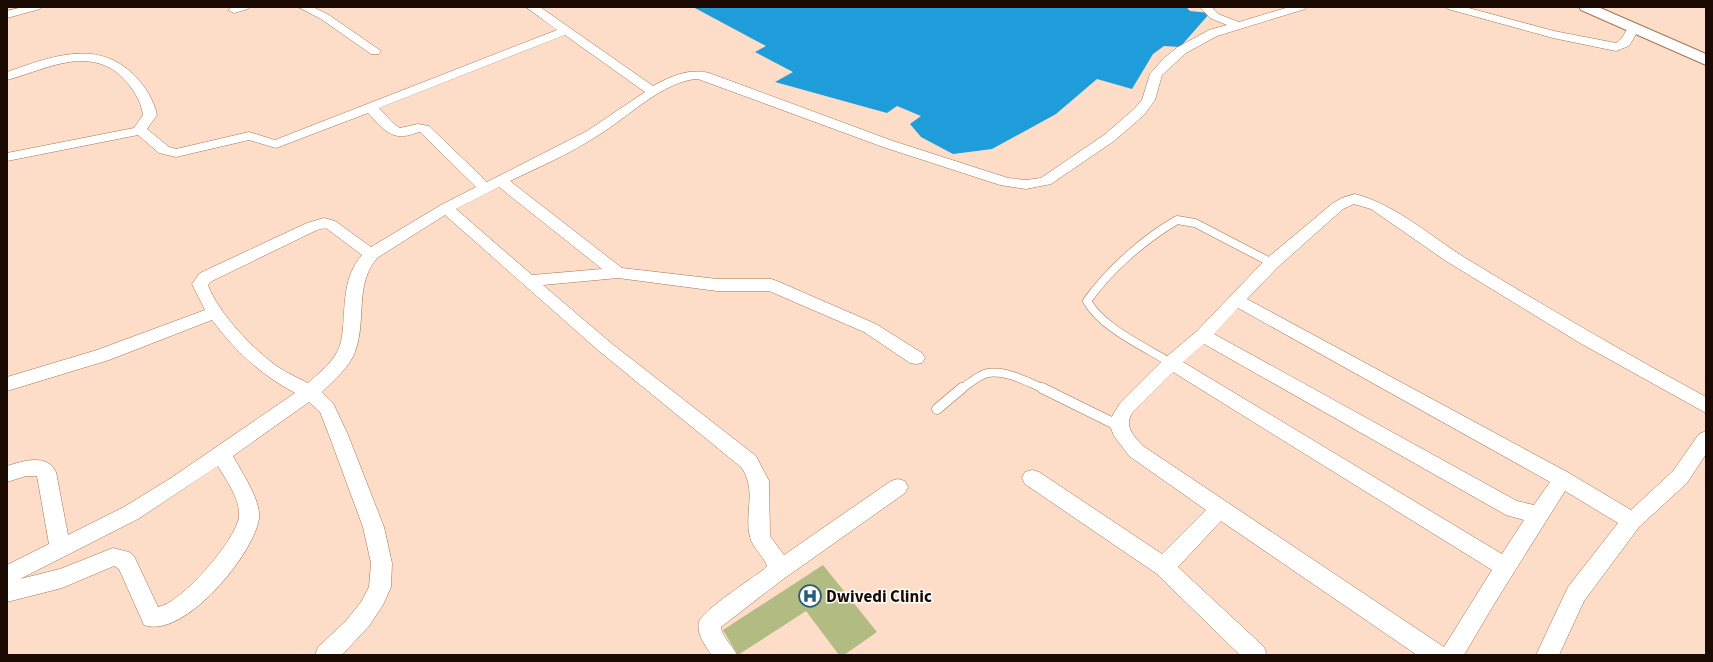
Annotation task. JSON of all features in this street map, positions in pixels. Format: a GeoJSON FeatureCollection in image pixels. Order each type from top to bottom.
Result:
{"type":"FeatureCollection","features":[{"type":"Feature","properties":{"kind":"main road"},"geometry":{"type":"LineString","coordinates":[[1586,7],[1706,60]]}},
{"type":"Feature","properties":{"kind":"street"},"geometry":{"type":"LineString","coordinates":[[7,15],[36,7]]}},
{"type":"Feature","properties":{"kind":"street"},"geometry":{"type":"LineString","coordinates":[[304,7],[325,17],[375,51]]}},
{"type":"Feature","properties":{"kind":"street"},"geometry":{"type":"LineString","coordinates":[[532,7],[653,92]]}},
{"type":"Feature","properties":{"kind":"street"},"geometry":{"type":"LineString","coordinates":[[1206,7],[1214,16],[1238,25]]}},
{"type":"Feature","properties":{"kind":"street"},"geometry":{"type":"LineString","coordinates":[[7,575],[131,513],[178,484],[310,392],[338,366],[346,353],[350,340],[356,280],[361,266],[371,254],[446,208],[592,134],[668,83],[687,75],[705,76],[896,147],[1005,182],[1022,186],[1034,185],[1058,173],[1090,152],[1139,112],[1148,100],[1156,74],[1168,61],[1199,40],[1238,25],[1301,7]]}},
{"type":"Feature","properties":{"kind":"street"},"geometry":{"type":"LineString","coordinates":[[1452,7],[1553,34],[1616,47],[1623,45],[1633,29]]}},
{"type":"Feature","properties":{"kind":"street"},"geometry":{"type":"LineString","coordinates":[[7,157],[139,131],[150,136],[161,150],[168,153],[176,153],[249,136],[258,137],[265,143],[276,144],[565,31]]}},
{"type":"Feature","properties":{"kind":"street"},"geometry":{"type":"LineString","coordinates":[[7,76],[53,61],[82,56],[94,57],[112,64],[125,70],[148,103],[150,115],[139,131]]}},
{"type":"Feature","properties":{"kind":"street"},"geometry":{"type":"LineString","coordinates":[[371,108],[395,132],[402,134],[424,128],[485,188]]}},
{"type":"Feature","properties":{"kind":"street"},"geometry":{"type":"LineString","coordinates":[[500,181],[618,273]]}},
{"type":"Feature","properties":{"kind":"street"},"geometry":{"type":"LineString","coordinates":[[1436,655],[1136,451],[1123,436],[1119,426],[1120,418],[1126,408],[1171,363],[1238,301],[1272,263],[1338,206],[1347,201],[1362,200],[1376,206],[1452,257],[1586,339],[1706,406]]}},
{"type":"Feature","properties":{"kind":"street"},"geometry":{"type":"LineString","coordinates":[[446,208],[605,347],[749,462],[756,471],[760,481],[760,537],[762,545],[776,561],[778,566],[777,572]]}},
{"type":"Feature","properties":{"kind":"street"},"geometry":{"type":"LineString","coordinates":[[326,655],[352,630],[374,601],[382,575],[380,552],[373,528],[332,419],[320,399],[272,372],[261,364],[215,312],[200,286],[204,279],[319,224],[330,224],[371,254]]}},
{"type":"Feature","properties":{"kind":"street"},"geometry":{"type":"LineString","coordinates":[[528,281],[618,273],[717,285],[771,285],[870,328],[916,358]]}},
{"type":"Feature","properties":{"kind":"street"},"geometry":{"type":"LineString","coordinates":[[1238,301],[1562,479],[1632,521]]}},
{"type":"Feature","properties":{"kind":"street"},"geometry":{"type":"LineString","coordinates":[[7,384],[103,355],[215,312]]}},
{"type":"Feature","properties":{"kind":"street"},"geometry":{"type":"LineString","coordinates":[[1203,335],[1513,509],[1539,515]]}},
{"type":"Feature","properties":{"kind":"street"},"geometry":{"type":"LineString","coordinates":[[1171,363],[1505,568]]}},
{"type":"Feature","properties":{"kind":"street"},"geometry":{"type":"LineString","coordinates":[[1546,655],[1576,594],[1632,521],[1680,476],[1706,439]]}},
{"type":"Feature","properties":{"kind":"street"},"geometry":{"type":"LineString","coordinates":[[7,592],[62,578],[114,557],[122,559],[127,563],[152,618],[157,619],[164,616],[180,606],[217,573],[236,548],[244,533],[249,517],[247,503],[221,454]]}},
{"type":"Feature","properties":{"kind":"street"},"geometry":{"type":"LineString","coordinates":[[7,474],[35,467],[42,468],[46,472],[60,549]]}},
{"type":"Feature","properties":{"kind":"street"},"geometry":{"type":"LineString","coordinates":[[1032,478],[1164,566],[1256,655]]}},
{"type":"Feature","properties":{"kind":"street"},"geometry":{"type":"LineString","coordinates":[[1452,655],[1562,479]]}},
{"type":"Feature","properties":{"kind":"street"},"geometry":{"type":"LineString","coordinates":[[726,655],[712,638],[708,630],[710,622],[777,572],[898,487]]}},
{"type":"Feature","properties":{"kind":"street"},"geometry":{"type":"LineString","coordinates":[[1164,566],[1220,509]]}},
{"type":"Feature","properties":{"kind":"lane"},"geometry":{"type":"LineString","coordinates":[[1171,363],[1102,320],[1088,307],[1087,302],[1102,283],[1133,253],[1177,220],[1195,223],[1272,263]]}},
{"type":"Feature","properties":{"kind":"lane"},"geometry":{"type":"LineString","coordinates":[[937,409],[975,379],[986,374],[996,372],[1025,381],[1119,426]]}},
{"type":"Feature","properties":{"kind":"water"},"geometry":{"type":"Polygon","coordinates":[[[693,7],[1186,7],[1190,11],[1210,13],[1180,47],[1164,46],[1153,54],[1132,89],[1097,79],[1056,114],[992,149],[953,154],[921,137],[910,124],[921,116],[897,106],[887,113],[775,82],[793,72],[755,52],[766,46],[693,7]]]}},
{"type":"Feature","properties":{"kind":"building"},"geometry":{"type":"Polygon","coordinates":[[[823,565],[877,632],[844,655],[839,655],[806,611],[738,655],[723,630],[823,565]]]}},
{"type":"Feature","properties":{"kind":"place","name":"Dwivedi Clinic"},"geometry":{"type":"Point","coordinates":[810,596]}}]}
